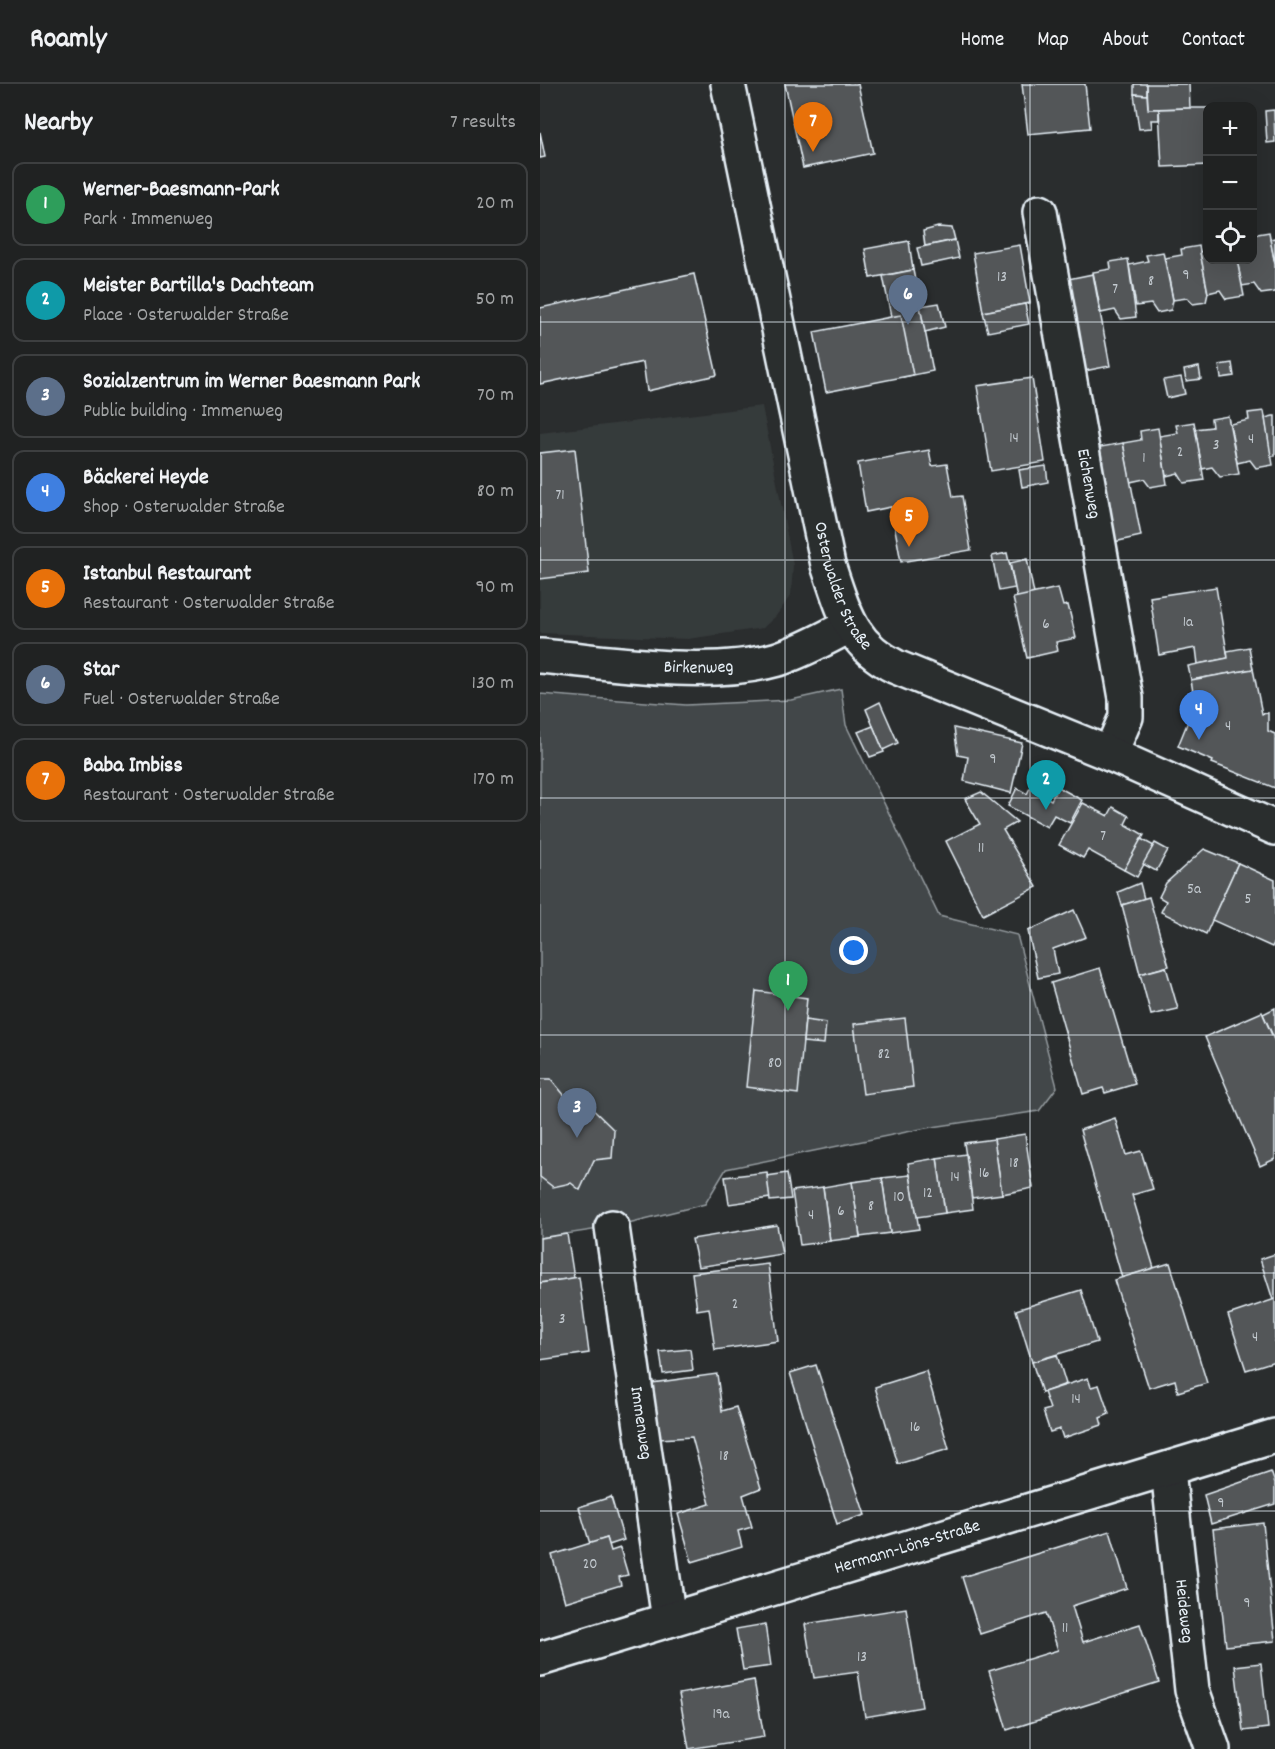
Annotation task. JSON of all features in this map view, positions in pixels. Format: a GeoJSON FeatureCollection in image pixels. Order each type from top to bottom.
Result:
{"type":"FeatureCollection","features":[{"type":"Feature","properties":{"kind":"street","name":"Osterwalder Straße"},"geometry":{"type":"LineString","coordinates":[[728,84],[828,565],[849,626],[867,649],[896,667],[1110,754],[1275,828]]}},
{"type":"Feature","properties":{"kind":"street","name":"Eichenweg"},"geometry":{"type":"LineString","coordinates":[[1040,212],[1126,698],[1126,717],[1110,754]]}},
{"type":"Feature","properties":{"kind":"street","name":"Birkenweg"},"geometry":{"type":"LineString","coordinates":[[540,656],[646,666],[742,666],[785,656],[849,626]]}},
{"type":"Feature","properties":{"kind":"street","name":"Immenweg"},"geometry":{"type":"LineString","coordinates":[[612,1227],[669,1620]]}},
{"type":"Feature","properties":{"kind":"street","name":"Hermann-Löns-Straße"},"geometry":{"type":"LineString","coordinates":[[540,1659],[1275,1436]]}},
{"type":"Feature","properties":{"kind":"street","name":"Heideweg"},"geometry":{"type":"LineString","coordinates":[[1168,1470],[1192,1690],[1213,1749]]}},
{"type":"Feature","properties":{"kind":"shaded area"},"geometry":{"type":"Polygon","coordinates":[[[762,406],[793,565],[791,595],[776,616],[763,628],[688,639],[540,633],[540,433],[762,406]]]}},
{"type":"Feature","properties":{"kind":"shaded area"},"geometry":{"type":"Polygon","coordinates":[[[841,689],[846,725],[939,916],[1017,935],[1057,1087],[1039,1111],[926,1128],[726,1169],[705,1204],[612,1227],[540,1238],[540,694],[686,705],[791,700],[841,689]]]}},
{"type":"Feature","properties":{"kind":"building"},"geometry":{"type":"Polygon","coordinates":[[[785,84],[858,84],[873,153],[803,168],[785,84]]]}},
{"type":"Feature","properties":{"kind":"building"},"geometry":{"type":"Polygon","coordinates":[[[1022,84],[1085,84],[1090,128],[1028,134],[1022,84]]]}},
{"type":"Feature","properties":{"kind":"building"},"geometry":{"type":"Polygon","coordinates":[[[1134,84],[1147,84],[1147,95],[1134,94],[1134,84]]]}},
{"type":"Feature","properties":{"kind":"building"},"geometry":{"type":"Polygon","coordinates":[[[1147,84],[1189,84],[1190,108],[1148,109],[1147,84]]]}},
{"type":"Feature","properties":{"kind":"building"},"geometry":{"type":"Polygon","coordinates":[[[1134,94],[1147,95],[1148,109],[1159,109],[1159,120],[1151,120],[1152,128],[1139,129],[1134,94]]]}},
{"type":"Feature","properties":{"kind":"building"},"geometry":{"type":"Polygon","coordinates":[[[1203,108],[1203,165],[1162,167],[1159,109],[1203,108]]]}},
{"type":"Feature","properties":{"kind":"building"},"geometry":{"type":"Polygon","coordinates":[[[1274,110],[1275,142],[1267,143],[1265,111],[1274,110]]]}},
{"type":"Feature","properties":{"kind":"building"},"geometry":{"type":"Polygon","coordinates":[[[540,132],[545,157],[540,158],[540,132]]]}},
{"type":"Feature","properties":{"kind":"building"},"geometry":{"type":"Polygon","coordinates":[[[938,227],[952,228],[955,240],[925,246],[923,231],[938,227]]]}},
{"type":"Feature","properties":{"kind":"building"},"geometry":{"type":"Polygon","coordinates":[[[1269,232],[1275,264],[1275,292],[1261,294],[1254,284],[1242,286],[1238,264],[1257,264],[1257,234],[1269,232]]]}},
{"type":"Feature","properties":{"kind":"building"},"geometry":{"type":"Polygon","coordinates":[[[1275,238],[1275,264],[1270,239],[1275,238]]]}},
{"type":"Feature","properties":{"kind":"building"},"geometry":{"type":"Polygon","coordinates":[[[955,240],[959,258],[921,266],[917,248],[955,240]]]}},
{"type":"Feature","properties":{"kind":"building"},"geometry":{"type":"Polygon","coordinates":[[[909,241],[913,270],[870,278],[865,249],[909,241]]]}},
{"type":"Feature","properties":{"kind":"building"},"geometry":{"type":"Polygon","coordinates":[[[1020,245],[1030,303],[983,312],[973,253],[1020,245]]]}},
{"type":"Feature","properties":{"kind":"building"},"geometry":{"type":"Polygon","coordinates":[[[1199,246],[1208,293],[1206,302],[1193,304],[1187,298],[1173,300],[1165,258],[1182,255],[1181,249],[1199,246]]]}},
{"type":"Feature","properties":{"kind":"building"},"geometry":{"type":"Polygon","coordinates":[[[1163,252],[1173,300],[1171,310],[1157,313],[1151,304],[1136,306],[1129,265],[1148,261],[1146,255],[1163,252]]]}},
{"type":"Feature","properties":{"kind":"building"},"geometry":{"type":"Polygon","coordinates":[[[1200,252],[1203,252],[1203,264],[1238,264],[1244,296],[1226,299],[1220,290],[1208,293],[1200,252]]]}},
{"type":"Feature","properties":{"kind":"building"},"geometry":{"type":"Polygon","coordinates":[[[1128,259],[1136,317],[1121,319],[1115,310],[1101,313],[1093,272],[1111,269],[1110,262],[1128,259]]]}},
{"type":"Feature","properties":{"kind":"building"},"geometry":{"type":"Polygon","coordinates":[[[913,270],[933,371],[903,377],[883,276],[913,270]]]}},
{"type":"Feature","properties":{"kind":"building"},"geometry":{"type":"Polygon","coordinates":[[[694,274],[717,375],[647,391],[643,362],[540,384],[540,308],[694,274]]]}},
{"type":"Feature","properties":{"kind":"building"},"geometry":{"type":"Polygon","coordinates":[[[1093,274],[1110,366],[1084,371],[1068,279],[1093,274]]]}},
{"type":"Feature","properties":{"kind":"building"},"geometry":{"type":"Polygon","coordinates":[[[939,303],[945,327],[925,332],[920,306],[939,303]]]}},
{"type":"Feature","properties":{"kind":"building"},"geometry":{"type":"Polygon","coordinates":[[[1025,304],[1029,324],[988,332],[983,312],[1025,304]]]}},
{"type":"Feature","properties":{"kind":"building"},"geometry":{"type":"Polygon","coordinates":[[[901,315],[913,375],[826,392],[814,332],[901,315]]]}},
{"type":"Feature","properties":{"kind":"building"},"geometry":{"type":"Polygon","coordinates":[[[1232,363],[1234,376],[1221,378],[1219,365],[1232,363]]]}},
{"type":"Feature","properties":{"kind":"building"},"geometry":{"type":"Polygon","coordinates":[[[1199,367],[1201,379],[1186,381],[1184,370],[1199,367]]]}},
{"type":"Feature","properties":{"kind":"building"},"geometry":{"type":"Polygon","coordinates":[[[1181,377],[1185,394],[1167,398],[1163,380],[1181,377]]]}},
{"type":"Feature","properties":{"kind":"building"},"geometry":{"type":"Polygon","coordinates":[[[1032,378],[1045,462],[991,471],[977,386],[1032,378]]]}},
{"type":"Feature","properties":{"kind":"building"},"geometry":{"type":"Polygon","coordinates":[[[1264,411],[1273,465],[1256,468],[1250,460],[1237,463],[1230,424],[1249,420],[1248,413],[1264,411]]]}},
{"type":"Feature","properties":{"kind":"building"},"geometry":{"type":"Polygon","coordinates":[[[1228,416],[1239,474],[1220,477],[1212,467],[1202,469],[1195,429],[1212,427],[1211,419],[1228,416]]]}},
{"type":"Feature","properties":{"kind":"building"},"geometry":{"type":"Polygon","coordinates":[[[1275,416],[1275,456],[1271,456],[1265,418],[1275,416]]]}},
{"type":"Feature","properties":{"kind":"building"},"geometry":{"type":"Polygon","coordinates":[[[1194,422],[1204,480],[1184,483],[1178,473],[1166,476],[1159,436],[1178,433],[1176,425],[1194,422]]]}},
{"type":"Feature","properties":{"kind":"building"},"geometry":{"type":"Polygon","coordinates":[[[1158,428],[1167,484],[1150,487],[1144,479],[1130,482],[1123,443],[1141,440],[1140,431],[1158,428]]]}},
{"type":"Feature","properties":{"kind":"building"},"geometry":{"type":"Polygon","coordinates":[[[1123,443],[1141,536],[1114,542],[1095,448],[1123,443]]]}},
{"type":"Feature","properties":{"kind":"building"},"geometry":{"type":"Polygon","coordinates":[[[575,449],[589,573],[540,579],[540,453],[575,449]]]}},
{"type":"Feature","properties":{"kind":"building"},"geometry":{"type":"Polygon","coordinates":[[[929,450],[932,466],[947,464],[953,497],[962,496],[971,550],[901,562],[891,507],[866,512],[858,463],[929,450]]]}},
{"type":"Feature","properties":{"kind":"building"},"geometry":{"type":"Polygon","coordinates":[[[1046,466],[1048,482],[1022,487],[1019,470],[1046,466]]]}},
{"type":"Feature","properties":{"kind":"building"},"geometry":{"type":"Polygon","coordinates":[[[1007,553],[1015,588],[999,591],[992,556],[1007,553]]]}},
{"type":"Feature","properties":{"kind":"building"},"geometry":{"type":"Polygon","coordinates":[[[1027,559],[1034,594],[1017,598],[1010,563],[1027,559]]]}},
{"type":"Feature","properties":{"kind":"building"},"geometry":{"type":"Polygon","coordinates":[[[1216,587],[1228,658],[1198,664],[1196,648],[1159,655],[1150,597],[1216,587]]]}},
{"type":"Feature","properties":{"kind":"building"},"geometry":{"type":"Polygon","coordinates":[[[1058,588],[1063,606],[1068,605],[1076,638],[1056,642],[1058,651],[1027,658],[1013,598],[1058,588]]]}},
{"type":"Feature","properties":{"kind":"building"},"geometry":{"type":"Polygon","coordinates":[[[1249,647],[1253,669],[1191,680],[1188,666],[1228,658],[1227,651],[1249,647]]]}},
{"type":"Feature","properties":{"kind":"building"},"geometry":{"type":"Polygon","coordinates":[[[1253,669],[1262,714],[1268,713],[1268,731],[1275,734],[1275,788],[1212,763],[1213,761],[1178,746],[1195,704],[1191,680],[1253,669]]]}},
{"type":"Feature","properties":{"kind":"building"},"geometry":{"type":"Polygon","coordinates":[[[880,702],[898,743],[883,750],[866,709],[880,702]]]}},
{"type":"Feature","properties":{"kind":"building"},"geometry":{"type":"Polygon","coordinates":[[[873,726],[884,752],[870,757],[858,732],[873,726]]]}},
{"type":"Feature","properties":{"kind":"building"},"geometry":{"type":"Polygon","coordinates":[[[954,728],[1022,743],[1011,793],[964,781],[968,757],[958,755],[954,728]]]}},
{"type":"Feature","properties":{"kind":"building"},"geometry":{"type":"Polygon","coordinates":[[[1058,787],[1082,800],[1070,823],[1054,815],[1047,827],[1008,806],[1017,788],[1027,794],[1030,788],[1051,800],[1058,787]]]}},
{"type":"Feature","properties":{"kind":"building"},"geometry":{"type":"Polygon","coordinates":[[[981,792],[1017,822],[1003,830],[1037,887],[983,915],[946,841],[980,824],[965,799],[981,792]]]}},
{"type":"Feature","properties":{"kind":"building"},"geometry":{"type":"Polygon","coordinates":[[[1083,803],[1108,816],[1113,807],[1129,816],[1125,824],[1144,835],[1124,870],[1088,850],[1083,858],[1059,845],[1083,803]]]}},
{"type":"Feature","properties":{"kind":"building"},"geometry":{"type":"Polygon","coordinates":[[[1141,839],[1154,846],[1137,877],[1124,870],[1141,839]]]}},
{"type":"Feature","properties":{"kind":"building"},"geometry":{"type":"Polygon","coordinates":[[[1155,843],[1168,850],[1156,871],[1143,864],[1155,843]]]}},
{"type":"Feature","properties":{"kind":"building"},"geometry":{"type":"Polygon","coordinates":[[[1204,849],[1238,863],[1206,934],[1161,912],[1166,901],[1159,897],[1166,883],[1204,849]]]}},
{"type":"Feature","properties":{"kind":"building"},"geometry":{"type":"Polygon","coordinates":[[[1238,863],[1275,880],[1275,941],[1272,947],[1212,920],[1238,863]]]}},
{"type":"Feature","properties":{"kind":"building"},"geometry":{"type":"Polygon","coordinates":[[[1140,883],[1144,899],[1122,905],[1118,892],[1140,883]]]}},
{"type":"Feature","properties":{"kind":"building"},"geometry":{"type":"Polygon","coordinates":[[[1149,897],[1169,966],[1140,974],[1122,905],[1149,897]]]}},
{"type":"Feature","properties":{"kind":"building"},"geometry":{"type":"Polygon","coordinates":[[[1074,910],[1086,937],[1053,949],[1058,974],[1038,978],[1028,931],[1074,910]]]}},
{"type":"Feature","properties":{"kind":"building"},"geometry":{"type":"Polygon","coordinates":[[[1166,967],[1178,1009],[1151,1015],[1140,974],[1166,967]]]}},
{"type":"Feature","properties":{"kind":"building"},"geometry":{"type":"Polygon","coordinates":[[[1100,968],[1135,1084],[1105,1093],[1103,1088],[1083,1094],[1051,983],[1100,968]]]}},
{"type":"Feature","properties":{"kind":"building"},"geometry":{"type":"Polygon","coordinates":[[[756,991],[807,998],[798,1094],[746,1087],[756,991]]]}},
{"type":"Feature","properties":{"kind":"building"},"geometry":{"type":"Polygon","coordinates":[[[1275,1008],[1275,1035],[1273,1036],[1263,1014],[1275,1008]]]}},
{"type":"Feature","properties":{"kind":"building"},"geometry":{"type":"Polygon","coordinates":[[[1262,1012],[1275,1042],[1275,1159],[1260,1166],[1205,1037],[1262,1012]]]}},
{"type":"Feature","properties":{"kind":"building"},"geometry":{"type":"Polygon","coordinates":[[[905,1018],[913,1087],[863,1094],[854,1024],[905,1018]]]}},
{"type":"Feature","properties":{"kind":"building"},"geometry":{"type":"Polygon","coordinates":[[[805,1020],[826,1023],[824,1044],[803,1042],[805,1020]]]}},
{"type":"Feature","properties":{"kind":"building"},"geometry":{"type":"Polygon","coordinates":[[[540,1079],[551,1079],[565,1096],[578,1095],[614,1130],[612,1158],[594,1160],[580,1190],[571,1183],[553,1187],[540,1177],[540,1079]]]}},
{"type":"Feature","properties":{"kind":"building"},"geometry":{"type":"Polygon","coordinates":[[[1115,1118],[1126,1155],[1141,1151],[1153,1189],[1132,1195],[1154,1268],[1122,1278],[1080,1130],[1115,1118]]]}},
{"type":"Feature","properties":{"kind":"building"},"geometry":{"type":"Polygon","coordinates":[[[1025,1134],[1033,1188],[1002,1194],[994,1139],[1025,1134]]]}},
{"type":"Feature","properties":{"kind":"building"},"geometry":{"type":"Polygon","coordinates":[[[994,1139],[1002,1194],[972,1198],[964,1143],[994,1139]]]}},
{"type":"Feature","properties":{"kind":"building"},"geometry":{"type":"Polygon","coordinates":[[[966,1154],[973,1209],[945,1213],[937,1158],[966,1154]]]}},
{"type":"Feature","properties":{"kind":"building"},"geometry":{"type":"Polygon","coordinates":[[[937,1158],[945,1213],[917,1217],[908,1163],[937,1158]]]}},
{"type":"Feature","properties":{"kind":"building"},"geometry":{"type":"Polygon","coordinates":[[[767,1172],[770,1198],[729,1204],[725,1177],[767,1172]]]}},
{"type":"Feature","properties":{"kind":"building"},"geometry":{"type":"Polygon","coordinates":[[[787,1173],[791,1199],[770,1201],[767,1176],[787,1173]]]}},
{"type":"Feature","properties":{"kind":"building"},"geometry":{"type":"Polygon","coordinates":[[[910,1175],[919,1229],[890,1233],[882,1178],[910,1175]]]}},
{"type":"Feature","properties":{"kind":"building"},"geometry":{"type":"Polygon","coordinates":[[[882,1178],[890,1233],[860,1237],[852,1182],[882,1178]]]}},
{"type":"Feature","properties":{"kind":"building"},"geometry":{"type":"Polygon","coordinates":[[[852,1182],[860,1237],[830,1241],[823,1187],[852,1182]]]}},
{"type":"Feature","properties":{"kind":"building"},"geometry":{"type":"Polygon","coordinates":[[[823,1187],[830,1241],[800,1245],[792,1191],[823,1187]]]}},
{"type":"Feature","properties":{"kind":"building"},"geometry":{"type":"Polygon","coordinates":[[[777,1225],[782,1254],[698,1267],[692,1239],[777,1225]]]}},
{"type":"Feature","properties":{"kind":"building"},"geometry":{"type":"Polygon","coordinates":[[[567,1234],[574,1278],[540,1283],[540,1238],[567,1234]]]}},
{"type":"Feature","properties":{"kind":"building"},"geometry":{"type":"Polygon","coordinates":[[[1275,1254],[1275,1299],[1273,1300],[1260,1259],[1275,1254]]]}},
{"type":"Feature","properties":{"kind":"building"},"geometry":{"type":"Polygon","coordinates":[[[1170,1263],[1207,1383],[1178,1392],[1175,1380],[1149,1388],[1114,1280],[1170,1263]]]}},
{"type":"Feature","properties":{"kind":"building"},"geometry":{"type":"Polygon","coordinates":[[[768,1264],[778,1341],[715,1350],[709,1308],[697,1310],[692,1273],[768,1264]]]}},
{"type":"Feature","properties":{"kind":"building"},"geometry":{"type":"Polygon","coordinates":[[[579,1277],[589,1353],[540,1360],[540,1283],[579,1277]]]}},
{"type":"Feature","properties":{"kind":"building"},"geometry":{"type":"Polygon","coordinates":[[[1081,1290],[1097,1342],[1032,1362],[1016,1310],[1081,1290]]]}},
{"type":"Feature","properties":{"kind":"building"},"geometry":{"type":"Polygon","coordinates":[[[1275,1299],[1275,1361],[1246,1370],[1228,1315],[1275,1299]]]}},
{"type":"Feature","properties":{"kind":"building"},"geometry":{"type":"Polygon","coordinates":[[[690,1349],[693,1370],[663,1374],[660,1352],[690,1349]]]}},
{"type":"Feature","properties":{"kind":"building"},"geometry":{"type":"Polygon","coordinates":[[[1057,1355],[1066,1384],[1042,1393],[1032,1362],[1057,1355]]]}},
{"type":"Feature","properties":{"kind":"building"},"geometry":{"type":"Polygon","coordinates":[[[816,1365],[865,1515],[837,1524],[790,1373],[816,1365]]]}},
{"type":"Feature","properties":{"kind":"building"},"geometry":{"type":"Polygon","coordinates":[[[926,1371],[949,1449],[898,1464],[875,1387],[926,1371]]]}},
{"type":"Feature","properties":{"kind":"building"},"geometry":{"type":"Polygon","coordinates":[[[717,1374],[722,1411],[736,1407],[761,1488],[743,1495],[752,1527],[738,1531],[742,1547],[692,1562],[678,1514],[710,1504],[692,1437],[659,1439],[652,1383],[717,1374]]]}},
{"type":"Feature","properties":{"kind":"building"},"geometry":{"type":"Polygon","coordinates":[[[1088,1378],[1091,1387],[1099,1385],[1109,1414],[1100,1418],[1102,1425],[1063,1438],[1060,1429],[1050,1432],[1043,1411],[1050,1409],[1044,1392],[1088,1378]]]}},
{"type":"Feature","properties":{"kind":"building"},"geometry":{"type":"Polygon","coordinates":[[[1271,1472],[1275,1483],[1275,1504],[1211,1524],[1204,1495],[1271,1472]]]}},
{"type":"Feature","properties":{"kind":"building"},"geometry":{"type":"Polygon","coordinates":[[[611,1497],[624,1540],[609,1545],[607,1538],[590,1544],[579,1507],[611,1497]]]}},
{"type":"Feature","properties":{"kind":"building"},"geometry":{"type":"Polygon","coordinates":[[[1263,1523],[1275,1641],[1226,1646],[1213,1529],[1263,1523]]]}},
{"type":"Feature","properties":{"kind":"building"},"geometry":{"type":"Polygon","coordinates":[[[1110,1531],[1127,1588],[1072,1606],[1083,1642],[1140,1624],[1159,1682],[1007,1730],[989,1671],[1058,1650],[1046,1613],[980,1634],[962,1577],[1110,1531]]]}},
{"type":"Feature","properties":{"kind":"building"},"geometry":{"type":"Polygon","coordinates":[[[607,1538],[611,1551],[620,1548],[628,1575],[619,1577],[621,1585],[565,1602],[552,1555],[607,1538]]]}},
{"type":"Feature","properties":{"kind":"building"},"geometry":{"type":"Polygon","coordinates":[[[906,1608],[922,1707],[865,1717],[858,1672],[814,1678],[805,1624],[906,1608]]]}},
{"type":"Feature","properties":{"kind":"building"},"geometry":{"type":"Polygon","coordinates":[[[765,1624],[771,1666],[743,1670],[736,1629],[765,1624]]]}},
{"type":"Feature","properties":{"kind":"building"},"geometry":{"type":"Polygon","coordinates":[[[1261,1663],[1268,1728],[1243,1731],[1235,1666],[1261,1663]]]}},
{"type":"Feature","properties":{"kind":"building"},"geometry":{"type":"Polygon","coordinates":[[[754,1680],[764,1737],[689,1749],[679,1694],[754,1680]]]}},
{"type":"Feature","properties":{"kind":"place","name":"Baba Imbiss"},"geometry":{"type":"Point","coordinates":[813,152]}},
{"type":"Feature","properties":{"kind":"place","name":"Star"},"geometry":{"type":"Point","coordinates":[908,325]}},
{"type":"Feature","properties":{"kind":"place","name":"Istanbul Restaurant"},"geometry":{"type":"Point","coordinates":[909,547]}},
{"type":"Feature","properties":{"kind":"place","name":"Bäckerei Heyde"},"geometry":{"type":"Point","coordinates":[1199,740]}},
{"type":"Feature","properties":{"kind":"place","name":"Meister Bartilla's Dachteam"},"geometry":{"type":"Point","coordinates":[1046,810]}},
{"type":"Feature","properties":{"kind":"place","name":"Werner-Baesmann-Park"},"geometry":{"type":"Point","coordinates":[788,1011]}},
{"type":"Feature","properties":{"kind":"place","name":"Sozialzentrum im Werner Baesmann Park"},"geometry":{"type":"Point","coordinates":[577,1138]}}]}
